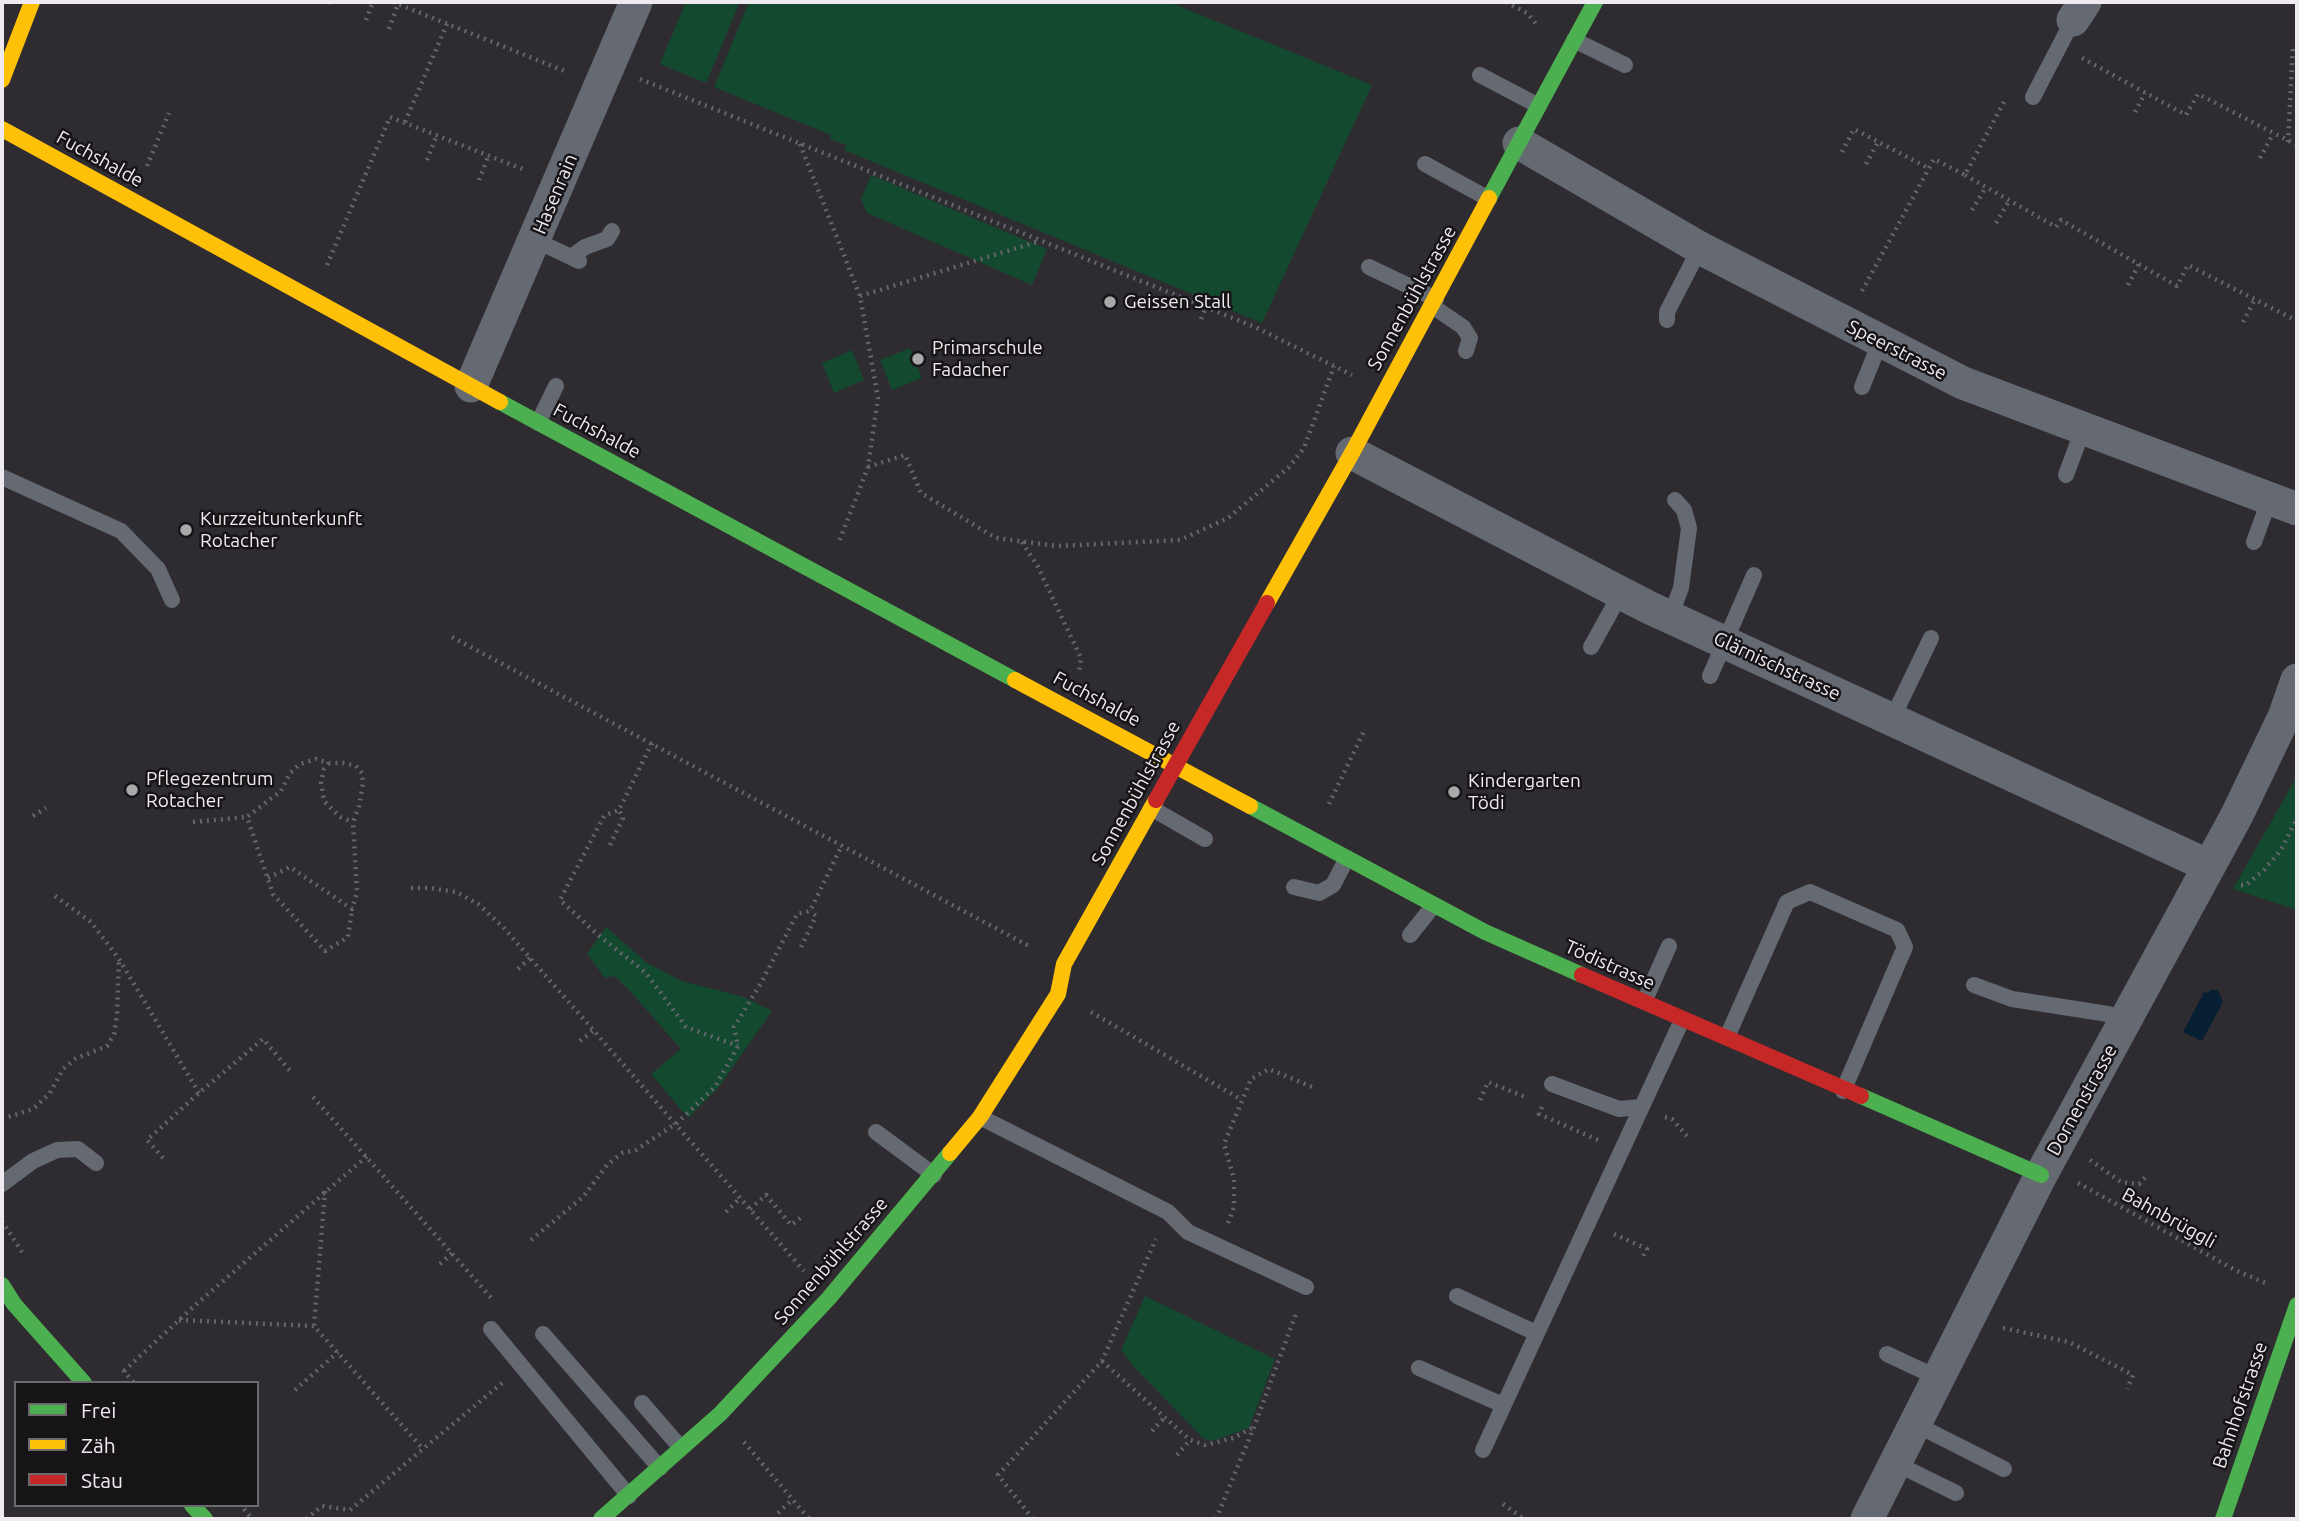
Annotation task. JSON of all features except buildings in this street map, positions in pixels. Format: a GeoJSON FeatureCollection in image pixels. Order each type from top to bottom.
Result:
{"type":"FeatureCollection","features":[{"type":"Feature","properties":{"kind":"street"},"geometry":{"type":"LineString","coordinates":[[2,80],[32,2]]}},
{"type":"Feature","properties":{"kind":"street","name":"Hasenrain"},"geometry":{"type":"LineString","coordinates":[[471,386],[636,2]]}},
{"type":"Feature","properties":{"kind":"street","name":"Sonnenbühlstrasse"},"geometry":{"type":"LineString","coordinates":[[601,1519],[720,1414],[839,1287],[980,1117],[1058,994],[1064,964],[1352,453],[1595,2]]}},
{"type":"Feature","properties":{"kind":"street","name":"Fuchshalde"},"geometry":{"type":"LineString","coordinates":[[2,129],[538,423],[1175,765]]}},
{"type":"Feature","properties":{"kind":"street","name":"Speerstrasse"},"geometry":{"type":"LineString","coordinates":[[1519,143],[1700,248],[1964,383],[2284,504]]}},
{"type":"Feature","properties":{"kind":"street","name":"Glärnischstrasse"},"geometry":{"type":"LineString","coordinates":[[1352,453],[1620,593],[2209,866]]}},
{"type":"Feature","properties":{"kind":"street","name":"Dornenstrasse"},"geometry":{"type":"LineString","coordinates":[[1867,1519],[2041,1175],[2243,803],[2284,717],[2297,680]]}},
{"type":"Feature","properties":{"kind":"street","name":"Tödistrasse"},"geometry":{"type":"LineString","coordinates":[[1175,765],[1485,932],[1843,1091],[2041,1175]]}},
{"type":"Feature","properties":{"kind":"street"},"geometry":{"type":"LineString","coordinates":[[2,1285],[14,1304],[81,1381]]}},
{"type":"Feature","properties":{"kind":"street","name":"Bahnhofstrasse"},"geometry":{"type":"LineString","coordinates":[[2223,1519],[2297,1305]]}},
{"type":"Feature","properties":{"kind":"lane"},"geometry":{"type":"LineString","coordinates":[[2033,97],[2079,11]]}},
{"type":"Feature","properties":{"kind":"lane"},"geometry":{"type":"LineString","coordinates":[[1574,40],[1625,65]]}},
{"type":"Feature","properties":{"kind":"lane"},"geometry":{"type":"LineString","coordinates":[[1480,75],[1539,106]]}},
{"type":"Feature","properties":{"kind":"lane"},"geometry":{"type":"LineString","coordinates":[[1425,164],[1489,199]]}},
{"type":"Feature","properties":{"kind":"lane"},"geometry":{"type":"LineString","coordinates":[[535,240],[575,259],[585,247],[607,239],[612,231]]}},
{"type":"Feature","properties":{"kind":"lane"},"geometry":{"type":"LineString","coordinates":[[1667,320],[1667,312],[1700,248]]}},
{"type":"Feature","properties":{"kind":"lane"},"geometry":{"type":"LineString","coordinates":[[1369,267],[1434,303],[1463,327],[1470,338],[1466,351]]}},
{"type":"Feature","properties":{"kind":"lane"},"geometry":{"type":"LineString","coordinates":[[1861,387],[1880,342]]}},
{"type":"Feature","properties":{"kind":"lane"},"geometry":{"type":"LineString","coordinates":[[538,423],[556,386]]}},
{"type":"Feature","properties":{"kind":"lane"},"geometry":{"type":"LineString","coordinates":[[2066,475],[2083,429]]}},
{"type":"Feature","properties":{"kind":"lane"},"geometry":{"type":"LineString","coordinates":[[2,477],[121,531],[158,569],[172,600]]}},
{"type":"Feature","properties":{"kind":"lane"},"geometry":{"type":"LineString","coordinates":[[1670,617],[1681,588],[1689,528],[1684,510],[1675,500]]}},
{"type":"Feature","properties":{"kind":"lane"},"geometry":{"type":"LineString","coordinates":[[2254,542],[2284,504]]}},
{"type":"Feature","properties":{"kind":"lane"},"geometry":{"type":"LineString","coordinates":[[1710,676],[1754,575]]}},
{"type":"Feature","properties":{"kind":"lane"},"geometry":{"type":"LineString","coordinates":[[1591,647],[1620,593]]}},
{"type":"Feature","properties":{"kind":"lane"},"geometry":{"type":"LineString","coordinates":[[1892,719],[1931,638]]}},
{"type":"Feature","properties":{"kind":"lane"},"geometry":{"type":"LineString","coordinates":[[1151,808],[1205,839]]}},
{"type":"Feature","properties":{"kind":"lane"},"geometry":{"type":"LineString","coordinates":[[1294,887],[1319,893],[1333,885],[1347,858]]}},
{"type":"Feature","properties":{"kind":"lane"},"geometry":{"type":"LineString","coordinates":[[1726,1039],[1787,902],[1810,892],[1896,930],[1905,947],[1843,1091]]}},
{"type":"Feature","properties":{"kind":"lane"},"geometry":{"type":"LineString","coordinates":[[1410,935],[1434,905]]}},
{"type":"Feature","properties":{"kind":"lane"},"geometry":{"type":"LineString","coordinates":[[1644,1002],[1669,946]]}},
{"type":"Feature","properties":{"kind":"lane"},"geometry":{"type":"LineString","coordinates":[[1974,985],[2012,999],[2108,1014],[2125,1021]]}},
{"type":"Feature","properties":{"kind":"lane"},"geometry":{"type":"LineString","coordinates":[[1483,1450],[1682,1020]]}},
{"type":"Feature","properties":{"kind":"lane"},"geometry":{"type":"LineString","coordinates":[[1552,1084],[1619,1109],[1641,1107]]}},
{"type":"Feature","properties":{"kind":"lane"},"geometry":{"type":"LineString","coordinates":[[980,1117],[1168,1212],[1188,1232],[1306,1287]]}},
{"type":"Feature","properties":{"kind":"lane"},"geometry":{"type":"LineString","coordinates":[[876,1132],[933,1175]]}},
{"type":"Feature","properties":{"kind":"lane"},"geometry":{"type":"LineString","coordinates":[[2,1184],[33,1161],[57,1150],[78,1149],[96,1163]]}},
{"type":"Feature","properties":{"kind":"lane"},"geometry":{"type":"LineString","coordinates":[[1457,1296],[1535,1333]]}},
{"type":"Feature","properties":{"kind":"lane"},"geometry":{"type":"LineString","coordinates":[[491,1329],[629,1496]]}},
{"type":"Feature","properties":{"kind":"lane"},"geometry":{"type":"LineString","coordinates":[[543,1334],[660,1468]]}},
{"type":"Feature","properties":{"kind":"lane"},"geometry":{"type":"LineString","coordinates":[[1888,1354],[1938,1378]]}},
{"type":"Feature","properties":{"kind":"lane"},"geometry":{"type":"LineString","coordinates":[[1419,1368],[1503,1405]]}},
{"type":"Feature","properties":{"kind":"lane"},"geometry":{"type":"LineString","coordinates":[[642,1403],[681,1448]]}},
{"type":"Feature","properties":{"kind":"lane"},"geometry":{"type":"LineString","coordinates":[[1915,1424],[2004,1469]]}},
{"type":"Feature","properties":{"kind":"lane"},"geometry":{"type":"LineString","coordinates":[[1895,1463],[1956,1493]]}},
{"type":"Feature","properties":{"kind":"path"},"geometry":{"type":"LineString","coordinates":[[366,20],[373,2]]}},
{"type":"Feature","properties":{"kind":"path"},"geometry":{"type":"LineString","coordinates":[[1506,2],[1527,13],[1537,24]]}},
{"type":"Feature","properties":{"kind":"path"},"geometry":{"type":"LineString","coordinates":[[389,29],[396,3],[573,74]]}},
{"type":"Feature","properties":{"kind":"path"},"geometry":{"type":"LineString","coordinates":[[405,122],[447,24]]}},
{"type":"Feature","properties":{"kind":"path"},"geometry":{"type":"LineString","coordinates":[[2288,142],[2292,46]]}},
{"type":"Feature","properties":{"kind":"path"},"geometry":{"type":"LineString","coordinates":[[2085,59],[2186,115],[2197,94],[2297,145]]}},
{"type":"Feature","properties":{"kind":"path"},"geometry":{"type":"LineString","coordinates":[[610,67],[1255,327],[1362,380]]}},
{"type":"Feature","properties":{"kind":"path"},"geometry":{"type":"LineString","coordinates":[[1965,175],[2011,89]]}},
{"type":"Feature","properties":{"kind":"path"},"geometry":{"type":"LineString","coordinates":[[2135,112],[2145,93]]}},
{"type":"Feature","properties":{"kind":"path"},"geometry":{"type":"LineString","coordinates":[[146,167],[169,114]]}},
{"type":"Feature","properties":{"kind":"path"},"geometry":{"type":"LineString","coordinates":[[326,267],[390,117],[533,173]]}},
{"type":"Feature","properties":{"kind":"path"},"geometry":{"type":"LineString","coordinates":[[1842,152],[1854,129],[1928,168]]}},
{"type":"Feature","properties":{"kind":"path"},"geometry":{"type":"LineString","coordinates":[[2260,158],[2273,134]]}},
{"type":"Feature","properties":{"kind":"path"},"geometry":{"type":"LineString","coordinates":[[426,160],[437,135]]}},
{"type":"Feature","properties":{"kind":"path"},"geometry":{"type":"LineString","coordinates":[[1866,164],[1878,142]]}},
{"type":"Feature","properties":{"kind":"path"},"geometry":{"type":"LineString","coordinates":[[800,144],[860,296],[878,398],[868,467],[842,534]]}},
{"type":"Feature","properties":{"kind":"path"},"geometry":{"type":"LineString","coordinates":[[479,180],[489,155]]}},
{"type":"Feature","properties":{"kind":"path"},"geometry":{"type":"LineString","coordinates":[[1845,323],[1934,159],[2056,227],[2061,220],[2177,286],[2188,265],[2297,321]]}},
{"type":"Feature","properties":{"kind":"path"},"geometry":{"type":"LineString","coordinates":[[1972,210],[1986,187]]}},
{"type":"Feature","properties":{"kind":"path"},"geometry":{"type":"LineString","coordinates":[[1996,223],[2009,201]]}},
{"type":"Feature","properties":{"kind":"path"},"geometry":{"type":"LineString","coordinates":[[860,296],[1041,241]]}},
{"type":"Feature","properties":{"kind":"path"},"geometry":{"type":"LineString","coordinates":[[2128,285],[2139,264]]}},
{"type":"Feature","properties":{"kind":"path"},"geometry":{"type":"LineString","coordinates":[[2243,321],[2255,299]]}},
{"type":"Feature","properties":{"kind":"path"},"geometry":{"type":"LineString","coordinates":[[1201,319],[1206,307]]}},
{"type":"Feature","properties":{"kind":"path"},"geometry":{"type":"LineString","coordinates":[[868,467],[905,455],[921,493],[996,538],[1057,545],[1180,540],[1228,518],[1281,474],[1304,448],[1334,366]]}},
{"type":"Feature","properties":{"kind":"path"},"geometry":{"type":"LineString","coordinates":[[1021,541],[1038,566],[1081,658],[1079,674]]}},
{"type":"Feature","properties":{"kind":"path"},"geometry":{"type":"LineString","coordinates":[[452,636],[1064,964]]}},
{"type":"Feature","properties":{"kind":"path"},"geometry":{"type":"LineString","coordinates":[[1329,805],[1365,729]]}},
{"type":"Feature","properties":{"kind":"path"},"geometry":{"type":"LineString","coordinates":[[652,743],[619,810],[604,816],[560,900],[646,973],[686,1027],[738,1046]]}},
{"type":"Feature","properties":{"kind":"path"},"geometry":{"type":"LineString","coordinates":[[193,822],[247,817],[281,791],[290,773],[300,764],[316,759],[356,766],[362,773],[359,806],[353,822],[357,892],[348,937],[325,951],[273,894],[247,817]]}},
{"type":"Feature","properties":{"kind":"path"},"geometry":{"type":"LineString","coordinates":[[329,763],[324,769],[321,782],[324,801],[340,817],[353,822]]}},
{"type":"Feature","properties":{"kind":"path"},"geometry":{"type":"LineString","coordinates":[[33,816],[46,808]]}},
{"type":"Feature","properties":{"kind":"path"},"geometry":{"type":"LineString","coordinates":[[610,845],[623,818],[619,810]]}},
{"type":"Feature","properties":{"kind":"path"},"geometry":{"type":"LineString","coordinates":[[2209,866],[2227,885],[2246,885],[2264,870],[2281,850],[2297,818]]}},
{"type":"Feature","properties":{"kind":"path"},"geometry":{"type":"LineString","coordinates":[[810,911],[842,845]]}},
{"type":"Feature","properties":{"kind":"path"},"geometry":{"type":"LineString","coordinates":[[268,878],[290,867],[352,909]]}},
{"type":"Feature","properties":{"kind":"path"},"geometry":{"type":"LineString","coordinates":[[411,888],[456,892],[478,904],[531,957],[812,1279]]}},
{"type":"Feature","properties":{"kind":"path"},"geometry":{"type":"LineString","coordinates":[[55,896],[90,922],[119,959],[199,1093]]}},
{"type":"Feature","properties":{"kind":"path"},"geometry":{"type":"LineString","coordinates":[[531,1240],[583,1197],[607,1165],[622,1153],[636,1150],[677,1123],[715,1087],[738,1046],[734,1027],[761,983],[797,914],[810,911]]}},
{"type":"Feature","properties":{"kind":"path"},"geometry":{"type":"LineString","coordinates":[[801,947],[816,916],[810,911]]}},
{"type":"Feature","properties":{"kind":"path"},"geometry":{"type":"LineString","coordinates":[[518,969],[531,957]]}},
{"type":"Feature","properties":{"kind":"path"},"geometry":{"type":"LineString","coordinates":[[2,1119],[33,1109],[50,1093],[63,1069],[75,1059],[107,1046],[114,1034],[117,1014],[119,959]]}},
{"type":"Feature","properties":{"kind":"path"},"geometry":{"type":"LineString","coordinates":[[1098,1016],[1242,1100]]}},
{"type":"Feature","properties":{"kind":"path"},"geometry":{"type":"LineString","coordinates":[[580,1041],[594,1030]]}},
{"type":"Feature","properties":{"kind":"path"},"geometry":{"type":"LineString","coordinates":[[163,1158],[147,1140],[263,1039],[291,1072]]}},
{"type":"Feature","properties":{"kind":"path"},"geometry":{"type":"LineString","coordinates":[[1218,1246],[1234,1207],[1234,1179],[1224,1144],[1251,1079],[1269,1069],[1312,1087]]}},
{"type":"Feature","properties":{"kind":"path"},"geometry":{"type":"LineString","coordinates":[[313,1097],[495,1302],[491,1329]]}},
{"type":"Feature","properties":{"kind":"path"},"geometry":{"type":"LineString","coordinates":[[2061,1139],[2121,1182],[2139,1184],[2148,1174]]}},
{"type":"Feature","properties":{"kind":"path"},"geometry":{"type":"LineString","coordinates":[[124,1371],[178,1320],[367,1156]]}},
{"type":"Feature","properties":{"kind":"path","name":"Bahnbrüggli"},"geometry":{"type":"LineString","coordinates":[[2074,1181],[2237,1271],[2264,1282]]}},
{"type":"Feature","properties":{"kind":"path"},"geometry":{"type":"LineString","coordinates":[[314,1326],[326,1191]]}},
{"type":"Feature","properties":{"kind":"path"},"geometry":{"type":"LineString","coordinates":[[750,1209],[766,1195],[791,1225],[803,1216]]}},
{"type":"Feature","properties":{"kind":"path"},"geometry":{"type":"LineString","coordinates":[[726,1212],[741,1197]]}},
{"type":"Feature","properties":{"kind":"path"},"geometry":{"type":"LineString","coordinates":[[1032,1519],[998,1475],[1102,1361],[1168,1212]]}},
{"type":"Feature","properties":{"kind":"path"},"geometry":{"type":"LineString","coordinates":[[1587,1223],[1647,1249],[1643,1256]]}},
{"type":"Feature","properties":{"kind":"path"},"geometry":{"type":"LineString","coordinates":[[440,1264],[452,1253]]}},
{"type":"Feature","properties":{"kind":"path"},"geometry":{"type":"LineString","coordinates":[[1216,1519],[1254,1427],[1306,1287]]}},
{"type":"Feature","properties":{"kind":"path"},"geometry":{"type":"LineString","coordinates":[[1971,1314],[2004,1329],[2069,1342],[2133,1375],[2127,1389]]}},
{"type":"Feature","properties":{"kind":"path"},"geometry":{"type":"LineString","coordinates":[[178,1320],[314,1326],[423,1449]]}},
{"type":"Feature","properties":{"kind":"path"},"geometry":{"type":"LineString","coordinates":[[295,1390],[338,1352]]}},
{"type":"Feature","properties":{"kind":"path"},"geometry":{"type":"LineString","coordinates":[[1102,1361],[1191,1440],[1205,1445],[1233,1438],[1254,1427]]}},
{"type":"Feature","properties":{"kind":"path"},"geometry":{"type":"LineString","coordinates":[[306,1519],[322,1506],[350,1510],[522,1366]]}},
{"type":"Feature","properties":{"kind":"path"},"geometry":{"type":"LineString","coordinates":[[720,1414],[809,1519]]}},
{"type":"Feature","properties":{"kind":"path"},"geometry":{"type":"LineString","coordinates":[[1152,1431],[1165,1417]]}},
{"type":"Feature","properties":{"kind":"path"},"geometry":{"type":"LineString","coordinates":[[1178,1455],[1191,1440]]}},
{"type":"Feature","properties":{"kind":"path"},"geometry":{"type":"LineString","coordinates":[[778,1513],[793,1499]]}},
{"type":"Feature","properties":{"kind":"path"},"geometry":{"type":"LineString","coordinates":[[1503,1504],[1524,1519]]}},
{"type":"Feature","properties":{"kind":"green space"},"geometry":{"type":"Polygon","coordinates":[[[686,2],[740,2],[706,83],[660,64],[686,2]]]}},
{"type":"Feature","properties":{"kind":"green space"},"geometry":{"type":"Polygon","coordinates":[[[749,2],[1169,2],[1372,85],[1262,323],[844,150],[846,145],[830,139],[831,135],[714,87],[749,2]]]}},
{"type":"Feature","properties":{"kind":"green space"},"geometry":{"type":"Polygon","coordinates":[[[871,175],[1047,249],[1032,285],[867,213],[861,199],[871,175]]]}},
{"type":"Feature","properties":{"kind":"green space"},"geometry":{"type":"Polygon","coordinates":[[[910,348],[922,378],[892,390],[880,360],[910,348]]]}},
{"type":"Feature","properties":{"kind":"green space"},"geometry":{"type":"Polygon","coordinates":[[[852,350],[864,380],[834,393],[822,363],[852,350]]]}},
{"type":"Feature","properties":{"kind":"green space"},"geometry":{"type":"Polygon","coordinates":[[[2297,776],[2297,910],[2233,889],[2297,776]]]}},
{"type":"Feature","properties":{"kind":"green space"},"geometry":{"type":"Polygon","coordinates":[[[606,927],[647,963],[682,981],[744,997],[772,1011],[719,1087],[688,1118],[651,1074],[681,1049],[630,991],[614,976],[605,978],[587,954],[606,927]]]}},
{"type":"Feature","properties":{"kind":"green space"},"geometry":{"type":"Polygon","coordinates":[[[1145,1296],[1275,1359],[1249,1428],[1212,1441],[1204,1439],[1133,1366],[1121,1350],[1145,1296]]]}},
{"type":"Feature","properties":{"kind":"water"},"geometry":{"type":"Polygon","coordinates":[[[2218,990],[2223,1002],[2202,1041],[2183,1032],[2204,992],[2218,990]]]}},
{"type":"Feature","properties":{"kind":"traffic: fast"},"geometry":{"type":"LineString","coordinates":[[1489,198],[1595,2]]}},
{"type":"Feature","properties":{"kind":"traffic: fast"},"geometry":{"type":"LineString","coordinates":[[500,402],[1015,680]]}},
{"type":"Feature","properties":{"kind":"traffic: fast"},"geometry":{"type":"LineString","coordinates":[[1250,806],[1485,932],[1582,975]]}},
{"type":"Feature","properties":{"kind":"traffic: fast"},"geometry":{"type":"LineString","coordinates":[[1861,1096],[2041,1175]]}},
{"type":"Feature","properties":{"kind":"traffic: fast"},"geometry":{"type":"LineString","coordinates":[[601,1519],[720,1414],[829,1298],[950,1153]]}},
{"type":"Feature","properties":{"kind":"traffic: fast"},"geometry":{"type":"LineString","coordinates":[[2,1285],[14,1304],[82,1381]]}},
{"type":"Feature","properties":{"kind":"traffic: fast"},"geometry":{"type":"LineString","coordinates":[[2223,1519],[2297,1305]]}},
{"type":"Feature","properties":{"kind":"traffic: fast"},"geometry":{"type":"LineString","coordinates":[[194,1507],[205,1519]]}},
{"type":"Feature","properties":{"kind":"traffic: slow"},"geometry":{"type":"LineString","coordinates":[[2,80],[32,2]]}},
{"type":"Feature","properties":{"kind":"traffic: slow"},"geometry":{"type":"LineString","coordinates":[[2,129],[500,402]]}},
{"type":"Feature","properties":{"kind":"traffic: slow"},"geometry":{"type":"LineString","coordinates":[[1267,603],[1352,453],[1489,198]]}},
{"type":"Feature","properties":{"kind":"traffic: slow"},"geometry":{"type":"LineString","coordinates":[[1015,680],[1250,806]]}},
{"type":"Feature","properties":{"kind":"traffic: slow"},"geometry":{"type":"LineString","coordinates":[[950,1153],[980,1117],[1058,994],[1064,964],[1156,800]]}},
{"type":"Feature","properties":{"kind":"traffic: jam"},"geometry":{"type":"LineString","coordinates":[[1156,800],[1267,603]]}},
{"type":"Feature","properties":{"kind":"traffic: jam"},"geometry":{"type":"LineString","coordinates":[[1582,975],[1861,1096]]}},
{"type":"Feature","properties":{"kind":"place","name":"Geissen Stall"},"geometry":{"type":"Point","coordinates":[1110,302]}},
{"type":"Feature","properties":{"kind":"place","name":"Primarschule Fadacher"},"geometry":{"type":"Point","coordinates":[918,359]}},
{"type":"Feature","properties":{"kind":"place","name":"Kurzzeitunterkunft Rotacher"},"geometry":{"type":"Point","coordinates":[186,530]}},
{"type":"Feature","properties":{"kind":"place","name":"Pflegezentrum Rotacher"},"geometry":{"type":"Point","coordinates":[132,790]}},
{"type":"Feature","properties":{"kind":"place","name":"Kindergarten Tödi"},"geometry":{"type":"Point","coordinates":[1454,792]}}]}
